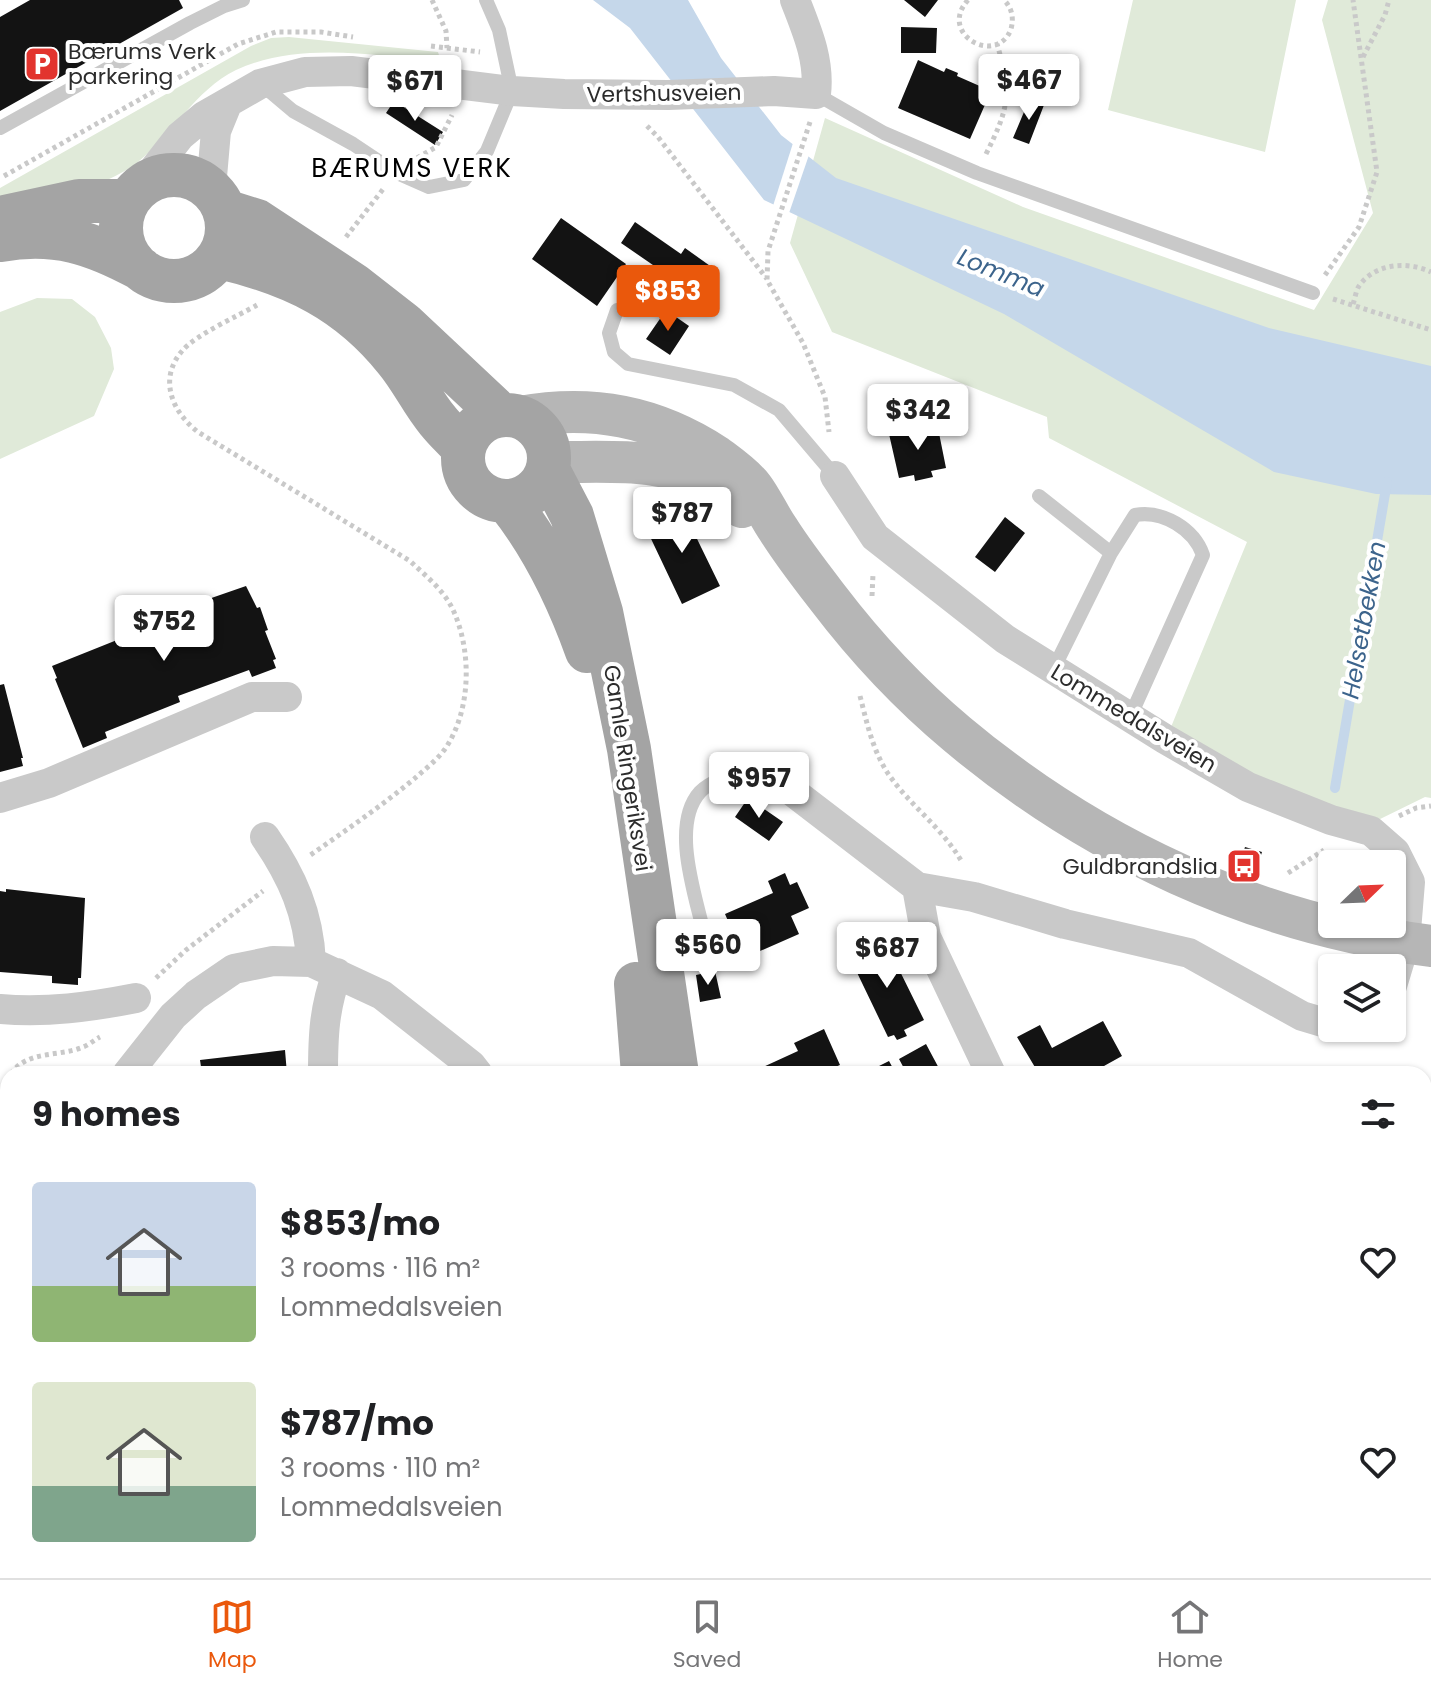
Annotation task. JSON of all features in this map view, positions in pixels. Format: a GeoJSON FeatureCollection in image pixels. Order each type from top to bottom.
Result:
{"type":"FeatureCollection","features":[{"type":"Feature","properties":{"kind":"main road"},"geometry":{"type":"LineString","coordinates":[[0,218],[79,201],[134,194],[164,175],[189,176],[218,200],[257,221],[354,285],[510,416],[536,427],[546,443],[549,466],[540,486],[526,497],[508,502],[488,499],[472,487],[463,468],[463,448],[470,432],[484,420],[510,416],[556,411],[590,412],[656,424],[686,437],[723,461],[752,486],[780,532],[861,640],[911,694],[1004,771],[1056,808],[1123,849],[1206,887],[1303,919],[1418,944]]}},
{"type":"Feature","properties":{"kind":"main road"},"geometry":{"type":"LineString","coordinates":[[134,194],[122,218],[122,237],[128,255],[141,269]]}},
{"type":"Feature","properties":{"kind":"main road"},"geometry":{"type":"LineString","coordinates":[[0,240],[41,235],[75,240],[106,250],[160,280],[183,281],[204,273],[220,257],[228,235],[218,200]]}},
{"type":"Feature","properties":{"kind":"main road"},"geometry":{"type":"LineString","coordinates":[[220,257],[249,264],[310,288],[350,312],[395,359],[436,419],[463,448]]}},
{"type":"Feature","properties":{"kind":"main road"},"geometry":{"type":"LineString","coordinates":[[549,466],[630,461],[666,466],[712,484],[780,532]]}},
{"type":"Feature","properties":{"kind":"main road","name":"Gamle Ringeriksvei"},"geometry":{"type":"LineString","coordinates":[[549,466],[572,516],[601,612],[629,749],[676,1066]]}},
{"type":"Feature","properties":{"kind":"main road","name":"Gamle Ringeriksvei"},"geometry":{"type":"LineString","coordinates":[[508,502],[534,534],[568,603],[596,680],[624,842],[642,1066]]}},
{"type":"Feature","properties":{"kind":"street"},"geometry":{"type":"LineString","coordinates":[[795,0],[816,61],[815,103]]}},
{"type":"Feature","properties":{"kind":"street","name":"Vertshusveien"},"geometry":{"type":"LineString","coordinates":[[134,194],[180,136],[204,116],[260,84],[305,72],[351,71],[512,91],[668,95],[774,91],[815,103]]}},
{"type":"Feature","properties":{"kind":"street"},"geometry":{"type":"LineString","coordinates":[[218,200],[216,131],[227,104]]}},
{"type":"Feature","properties":{"kind":"street","name":"Lommedalsveien"},"geometry":{"type":"LineString","coordinates":[[835,476],[875,537],[1005,639],[1248,787],[1331,820],[1371,831],[1395,852],[1410,882],[1418,944]]}},
{"type":"Feature","properties":{"kind":"street"},"geometry":{"type":"LineString","coordinates":[[0,798],[49,783],[252,697],[287,697]]}},
{"type":"Feature","properties":{"kind":"street"},"geometry":{"type":"LineString","coordinates":[[727,776],[750,769],[767,772],[917,887],[974,897],[1065,924],[1189,953],[1302,1016],[1318,1021]]}},
{"type":"Feature","properties":{"kind":"street"},"geometry":{"type":"LineString","coordinates":[[265,837],[288,871],[324,968],[326,1004],[322,1034],[323,1066]]}},
{"type":"Feature","properties":{"kind":"street"},"geometry":{"type":"LineString","coordinates":[[917,887],[926,937],[987,1066]]}},
{"type":"Feature","properties":{"kind":"street"},"geometry":{"type":"LineString","coordinates":[[1406,963],[1418,944]]}},
{"type":"Feature","properties":{"kind":"street"},"geometry":{"type":"LineString","coordinates":[[133,1066],[173,1016],[196,995],[234,969],[273,961],[324,968],[382,995],[472,1066]]}},
{"type":"Feature","properties":{"kind":"street"},"geometry":{"type":"LineString","coordinates":[[0,1009],[79,1009],[136,998]]}},
{"type":"Feature","properties":{"kind":"lane"},"geometry":{"type":"LineString","coordinates":[[0,128],[190,23],[243,0]]}},
{"type":"Feature","properties":{"kind":"lane"},"geometry":{"type":"LineString","coordinates":[[260,84],[293,111],[353,144],[395,172],[429,187],[464,180],[487,151],[512,91],[499,30],[486,0]]}},
{"type":"Feature","properties":{"kind":"lane"},"geometry":{"type":"LineString","coordinates":[[815,103],[977,173],[1313,293]]}},
{"type":"Feature","properties":{"kind":"lane"},"geometry":{"type":"LineString","coordinates":[[617,310],[609,333],[614,352],[628,364],[734,385],[779,410],[835,476]]}},
{"type":"Feature","properties":{"kind":"lane"},"geometry":{"type":"LineString","coordinates":[[1039,496],[1111,553]]}},
{"type":"Feature","properties":{"kind":"lane"},"geometry":{"type":"LineString","coordinates":[[1053,670],[1111,553],[1135,515],[1149,512],[1177,523],[1198,542],[1203,555],[1130,717]]}},
{"type":"Feature","properties":{"kind":"lane"},"geometry":{"type":"LineString","coordinates":[[702,925],[689,864],[686,823],[691,804],[701,791],[727,776]]}},
{"type":"Feature","properties":{"kind":"path"},"geometry":{"type":"LineString","coordinates":[[432,0],[446,31],[447,48]]}},
{"type":"Feature","properties":{"kind":"path"},"geometry":{"type":"LineString","coordinates":[[968,0],[959,19],[962,32],[971,42],[983,46],[997,44],[1008,35],[1013,21],[1010,6],[1004,0]]}},
{"type":"Feature","properties":{"kind":"path"},"geometry":{"type":"LineString","coordinates":[[1353,0],[1377,172],[1359,227],[1313,293],[1431,330]]}},
{"type":"Feature","properties":{"kind":"path"},"geometry":{"type":"LineString","coordinates":[[1361,59],[1385,15],[1389,0]]}},
{"type":"Feature","properties":{"kind":"path"},"geometry":{"type":"LineString","coordinates":[[977,173],[1005,116],[1007,79],[997,44]]}},
{"type":"Feature","properties":{"kind":"path"},"geometry":{"type":"LineString","coordinates":[[615,95],[658,137],[767,280],[803,343],[825,397],[835,476]]}},
{"type":"Feature","properties":{"kind":"path"},"geometry":{"type":"LineString","coordinates":[[767,280],[768,251],[815,103]]}},
{"type":"Feature","properties":{"kind":"path"},"geometry":{"type":"LineString","coordinates":[[337,247],[395,172],[436,147],[453,114]]}},
{"type":"Feature","properties":{"kind":"path"},"geometry":{"type":"LineString","coordinates":[[1353,305],[1359,286],[1379,269],[1400,265],[1421,267],[1431,272]]}},
{"type":"Feature","properties":{"kind":"path"},"geometry":{"type":"LineString","coordinates":[[860,696],[871,741],[888,774],[949,841],[964,866],[974,897]]}},
{"type":"Feature","properties":{"kind":"path"},"geometry":{"type":"LineString","coordinates":[[311,855],[314,867]]}},
{"type":"Feature","properties":{"kind":"green space"},"geometry":{"type":"Polygon","coordinates":[[[1133,0],[1296,0],[1265,152],[1108,110],[1133,0]]]}},
{"type":"Feature","properties":{"kind":"green space"},"geometry":{"type":"Polygon","coordinates":[[[1328,0],[1431,0],[1431,798],[1425,797],[1374,822],[1255,776],[1171,727],[1247,542],[1049,438],[1047,417],[832,332],[790,243],[825,118],[1023,207],[1314,310],[1373,213],[1322,20],[1328,0]]]}},
{"type":"Feature","properties":{"kind":"green space"},"geometry":{"type":"Polygon","coordinates":[[[289,37],[438,52],[441,62],[337,52],[260,61],[236,70],[208,89],[151,151],[123,172],[72,192],[0,208],[0,188],[251,46],[271,38],[289,37]]]}},
{"type":"Feature","properties":{"kind":"green space"},"geometry":{"type":"Polygon","coordinates":[[[37,298],[72,299],[95,317],[111,348],[114,369],[94,416],[0,459],[0,312],[37,298]]]}},
{"type":"Feature","properties":{"kind":"water","name":"Lomma"},"geometry":{"type":"Polygon","coordinates":[[[593,0],[688,0],[721,58],[781,135],[836,178],[1269,328],[1431,366],[1431,495],[1376,494],[1274,472],[1004,314],[764,200],[630,28],[593,0]]]}},
{"type":"Feature","properties":{"kind":"pier"},"geometry":{"type":"Polygon","coordinates":[[[794,140],[810,152],[788,216],[772,209],[794,140]]]}},
{"type":"Feature","properties":{"kind":"building","name":"Bærums Verk parkering"},"geometry":{"type":"Polygon","coordinates":[[[30,0],[179,0],[183,8],[0,111],[0,17],[30,0]]]}},
{"type":"Feature","properties":{"kind":"building"},"geometry":{"type":"Polygon","coordinates":[[[904,0],[938,0],[925,17],[904,0]]]}},
{"type":"Feature","properties":{"kind":"building"},"geometry":{"type":"Polygon","coordinates":[[[901,27],[937,28],[936,53],[901,53],[901,27]]]}},
{"type":"Feature","properties":{"kind":"building"},"geometry":{"type":"Polygon","coordinates":[[[918,60],[944,72],[946,68],[958,73],[957,76],[991,91],[970,139],[898,108],[918,60]]]}},
{"type":"Feature","properties":{"kind":"building"},"geometry":{"type":"Polygon","coordinates":[[[1029,100],[1044,105],[1029,144],[1013,138],[1029,100]]]}},
{"type":"Feature","properties":{"kind":"building"},"geometry":{"type":"Polygon","coordinates":[[[394,101],[443,132],[435,145],[386,113],[394,101]]]}},
{"type":"Feature","properties":{"kind":"building"},"geometry":{"type":"Polygon","coordinates":[[[561,218],[626,264],[597,306],[532,259],[561,218]]]}},
{"type":"Feature","properties":{"kind":"building"},"geometry":{"type":"Polygon","coordinates":[[[635,222],[681,254],[685,248],[713,268],[695,294],[621,243],[635,222]]]}},
{"type":"Feature","properties":{"kind":"building"},"geometry":{"type":"Polygon","coordinates":[[[666,310],[689,326],[670,355],[646,339],[666,310]]]}},
{"type":"Feature","properties":{"kind":"building"},"geometry":{"type":"Polygon","coordinates":[[[937,423],[946,468],[931,471],[933,477],[915,481],[914,475],[899,478],[889,434],[937,423]]]}},
{"type":"Feature","properties":{"kind":"building"},"geometry":{"type":"Polygon","coordinates":[[[681,506],[720,586],[682,604],[644,524],[681,506]]]}},
{"type":"Feature","properties":{"kind":"building"},"geometry":{"type":"Polygon","coordinates":[[[1005,517],[1025,533],[995,572],[975,557],[1005,517]]]}},
{"type":"Feature","properties":{"kind":"building"},"geometry":{"type":"Polygon","coordinates":[[[246,586],[257,608],[260,607],[276,668],[252,677],[249,670],[178,696],[180,702],[105,732],[107,738],[83,748],[52,666],[151,629],[149,622],[171,612],[246,586]]]}},
{"type":"Feature","properties":{"kind":"building"},"geometry":{"type":"Polygon","coordinates":[[[4,684],[23,766],[0,772],[0,685],[4,684]]]}},
{"type":"Feature","properties":{"kind":"building"},"geometry":{"type":"Polygon","coordinates":[[[748,798],[783,822],[769,841],[735,817],[748,798]]]}},
{"type":"Feature","properties":{"kind":"building"},"geometry":{"type":"Polygon","coordinates":[[[1245,847],[1262,852],[1259,861],[1242,856],[1245,847]]]}},
{"type":"Feature","properties":{"kind":"building"},"geometry":{"type":"Polygon","coordinates":[[[785,873],[790,885],[797,882],[809,908],[791,916],[799,934],[744,958],[725,914],[773,893],[768,881],[785,873]]]}},
{"type":"Feature","properties":{"kind":"building"},"geometry":{"type":"Polygon","coordinates":[[[6,889],[85,898],[81,978],[78,978],[78,985],[52,983],[52,976],[0,972],[0,891],[6,892],[6,889]]]}},
{"type":"Feature","properties":{"kind":"building"},"geometry":{"type":"Polygon","coordinates":[[[885,941],[924,1020],[904,1030],[907,1036],[897,1040],[894,1035],[888,1037],[850,958],[885,941]]]}},
{"type":"Feature","properties":{"kind":"building"},"geometry":{"type":"Polygon","coordinates":[[[715,971],[721,998],[700,1002],[696,975],[715,971]]]}},
{"type":"Feature","properties":{"kind":"building"},"geometry":{"type":"Polygon","coordinates":[[[1103,1021],[1122,1056],[1104,1066],[1034,1066],[1017,1037],[1040,1025],[1052,1048],[1103,1021]]]}},
{"type":"Feature","properties":{"kind":"building"},"geometry":{"type":"Polygon","coordinates":[[[824,1029],[840,1065],[765,1066],[798,1051],[794,1043],[824,1029]]]}},
{"type":"Feature","properties":{"kind":"building"},"geometry":{"type":"Polygon","coordinates":[[[926,1044],[938,1066],[903,1066],[899,1059],[926,1044]]]}},
{"type":"Feature","properties":{"kind":"building"},"geometry":{"type":"Polygon","coordinates":[[[285,1050],[286,1066],[201,1066],[200,1060],[285,1050]]]}},
{"type":"Feature","properties":{"kind":"waterway","name":"Helsetbekken"},"geometry":{"type":"LineString","coordinates":[[1335,788],[1387,482]]}},
{"type":"Feature","properties":{"kind":"place","name":"Bærums Verk parkering"},"geometry":{"type":"Point","coordinates":[42,64]}},
{"type":"Feature","properties":{"kind":"place","name":"Guldbrandslia"},"geometry":{"type":"Point","coordinates":[1244,866]}},
{"type":"Feature","properties":{"kind":"district","name":"BÆRUMS VERK"},"geometry":{"type":"Point","coordinates":[412,168]}}]}
